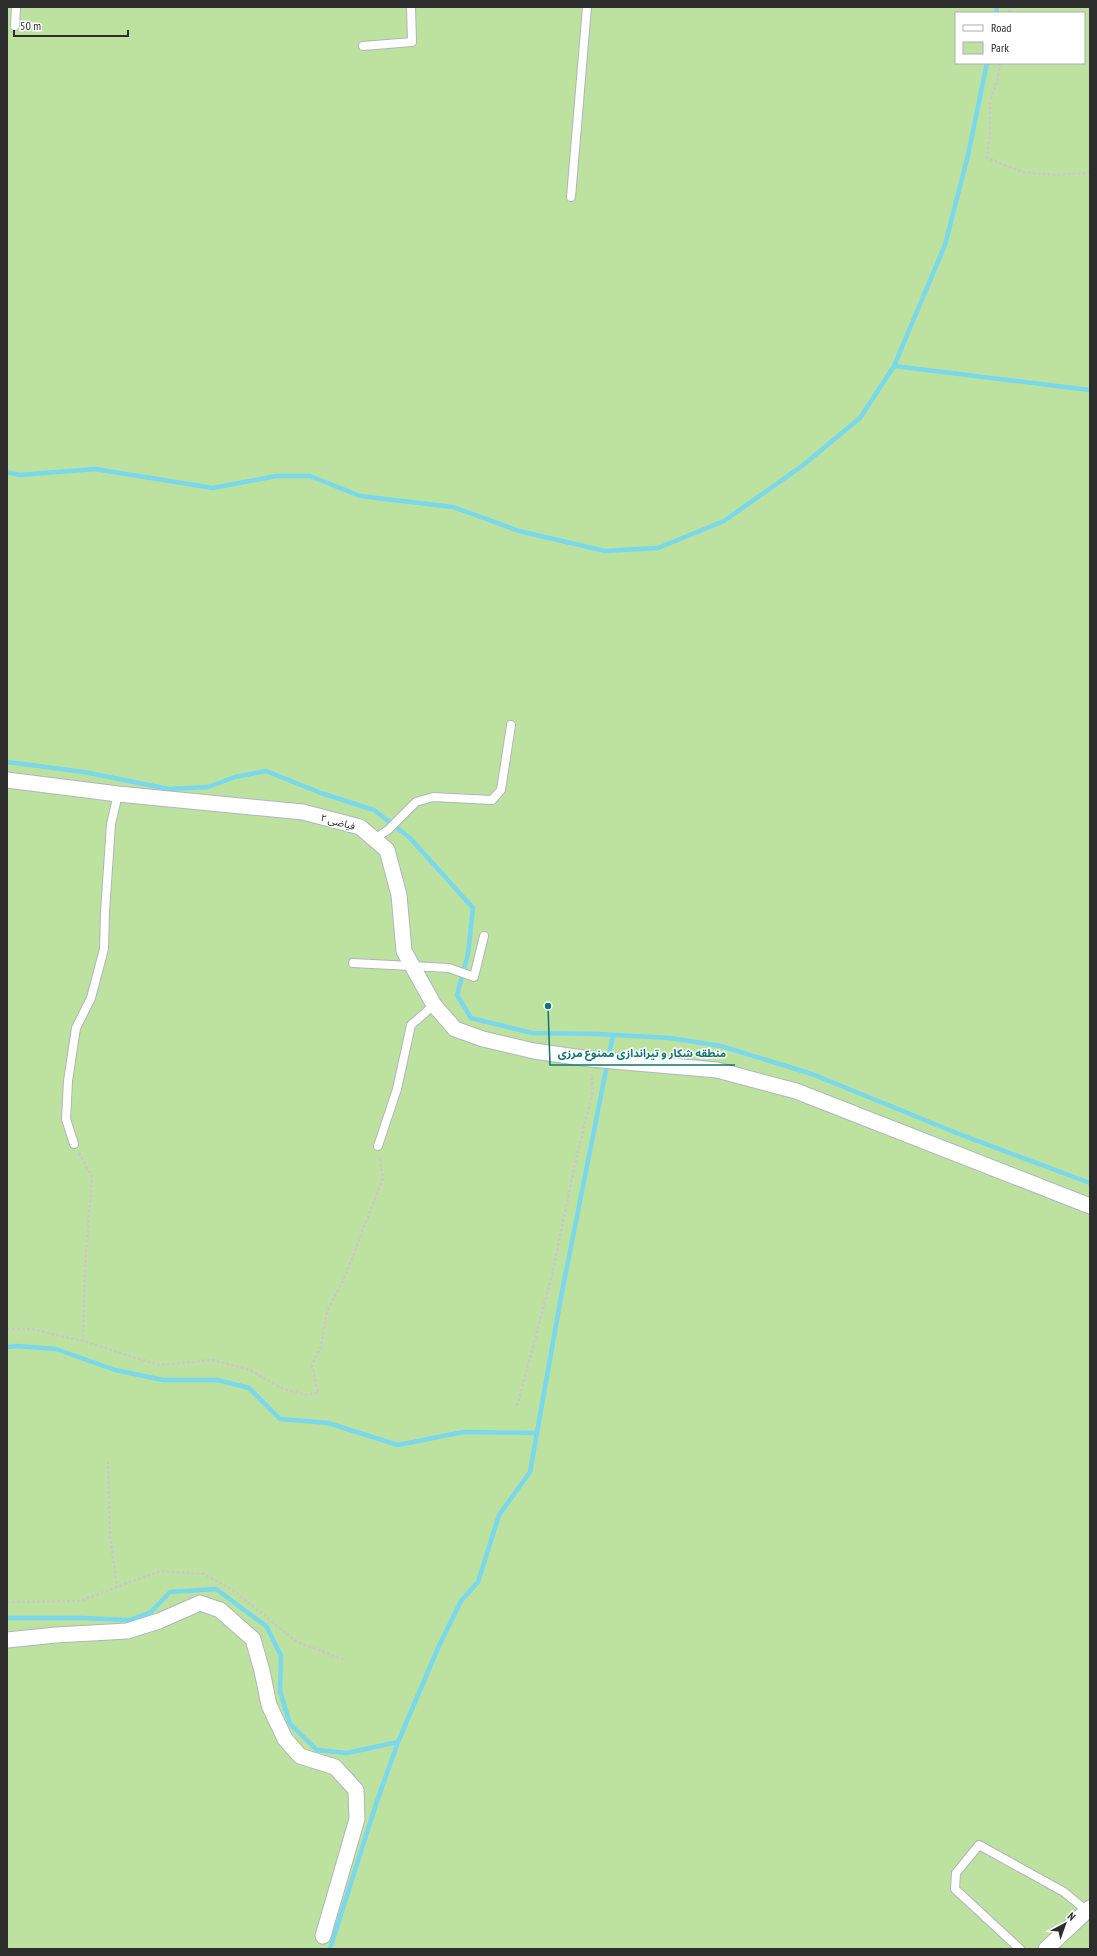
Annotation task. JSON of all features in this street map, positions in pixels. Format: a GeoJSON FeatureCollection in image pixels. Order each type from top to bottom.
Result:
{"type":"FeatureCollection","features":[{"type":"Feature","properties":{"kind":"street","name":"فیاضی ۲"},"geometry":{"type":"LineString","coordinates":[[7,780],[118,794],[303,812],[360,827],[387,850],[399,895],[404,951],[434,1005],[455,1029],[483,1040],[534,1051],[596,1060],[717,1070],[796,1091],[1090,1206]]}},
{"type":"Feature","properties":{"kind":"street"},"geometry":{"type":"LineString","coordinates":[[7,1640],[56,1634],[127,1631],[159,1621],[200,1603],[220,1610],[253,1639],[262,1671],[269,1705],[285,1739],[300,1756],[335,1767],[356,1790],[357,1819],[323,1936]]}},
{"type":"Feature","properties":{"kind":"street"},"geometry":{"type":"LineString","coordinates":[[1046,1949],[1089,1910]]}},
{"type":"Feature","properties":{"kind":"lane"},"geometry":{"type":"LineString","coordinates":[[15,26],[16,7]]}},
{"type":"Feature","properties":{"kind":"lane"},"geometry":{"type":"LineString","coordinates":[[363,46],[412,42],[411,7]]}},
{"type":"Feature","properties":{"kind":"lane"},"geometry":{"type":"LineString","coordinates":[[571,197],[587,7]]}},
{"type":"Feature","properties":{"kind":"lane"},"geometry":{"type":"LineString","coordinates":[[374,839],[388,830],[416,802],[433,797],[492,800],[502,790],[511,725]]}},
{"type":"Feature","properties":{"kind":"lane"},"geometry":{"type":"LineString","coordinates":[[74,1144],[66,1119],[68,1081],[76,1028],[91,998],[104,950],[111,824],[118,794]]}},
{"type":"Feature","properties":{"kind":"lane"},"geometry":{"type":"LineString","coordinates":[[353,963],[449,968],[474,977],[484,936]]}},
{"type":"Feature","properties":{"kind":"lane"},"geometry":{"type":"LineString","coordinates":[[378,1146],[397,1089],[411,1025],[434,1005]]}},
{"type":"Feature","properties":{"kind":"lane"},"geometry":{"type":"LineString","coordinates":[[1020,1949],[956,1889],[956,1873],[979,1845],[1064,1892],[1089,1910]]}},
{"type":"Feature","properties":{"kind":"path"},"geometry":{"type":"LineString","coordinates":[[1000,64],[997,82],[990,102],[990,133],[987,158],[1022,172],[1055,175],[1090,173]]}},
{"type":"Feature","properties":{"kind":"path"},"geometry":{"type":"LineString","coordinates":[[517,1406],[551,1279],[576,1159],[593,1090],[596,1060]]}},
{"type":"Feature","properties":{"kind":"path"},"geometry":{"type":"LineString","coordinates":[[74,1144],[92,1177],[85,1267],[83,1341]]}},
{"type":"Feature","properties":{"kind":"path"},"geometry":{"type":"LineString","coordinates":[[7,1329],[31,1329],[83,1341],[159,1365],[212,1360],[250,1370],[281,1388],[306,1395],[318,1393],[312,1365],[321,1346],[327,1311],[344,1279],[383,1178],[378,1146]]}},
{"type":"Feature","properties":{"kind":"path"},"geometry":{"type":"LineString","coordinates":[[108,1461],[110,1535],[116,1587]]}},
{"type":"Feature","properties":{"kind":"green space"},"geometry":{"type":"Polygon","coordinates":[[[7,7],[1090,7],[1090,1949],[7,1949],[7,7]]]}},
{"type":"Feature","properties":{"kind":"waterway"},"geometry":{"type":"LineString","coordinates":[[996,12],[997,7]]}},
{"type":"Feature","properties":{"kind":"waterway"},"geometry":{"type":"LineString","coordinates":[[7,472],[19,475],[95,469],[213,488],[276,476],[310,476],[360,496],[453,507],[519,531],[605,551],[658,548],[724,521],[802,466],[860,418],[894,366],[945,245],[968,155],[987,64]]}},
{"type":"Feature","properties":{"kind":"waterway"},"geometry":{"type":"LineString","coordinates":[[894,366],[1090,390]]}},
{"type":"Feature","properties":{"kind":"waterway"},"geometry":{"type":"LineString","coordinates":[[7,762],[84,772],[169,789],[208,787],[235,777],[266,771],[321,793],[374,810],[410,838],[473,908],[468,954],[457,995],[471,1018],[532,1033],[598,1034],[670,1038],[721,1046],[812,1074],[959,1134],[1090,1183]]}},
{"type":"Feature","properties":{"kind":"waterway"},"geometry":{"type":"LineString","coordinates":[[330,1949],[376,1804],[398,1742],[438,1648],[461,1601],[478,1582],[499,1515],[530,1472],[561,1297],[613,1035]]}},
{"type":"Feature","properties":{"kind":"waterway"},"geometry":{"type":"LineString","coordinates":[[7,1347],[17,1346],[56,1349],[115,1370],[163,1380],[218,1380],[249,1388],[280,1419],[328,1423],[398,1445],[463,1432],[537,1433]]}},
{"type":"Feature","properties":{"kind":"waterway"},"geometry":{"type":"LineString","coordinates":[[7,1618],[82,1618],[130,1620],[151,1612],[170,1592],[216,1589],[267,1627],[281,1656],[280,1691],[290,1724],[317,1750],[347,1753],[398,1742]]}},
{"type":"Feature","properties":{"kind":"place","name":"منطقه شکار و تیراندازی ممنوع مرزی"},"geometry":{"type":"Point","coordinates":[548,1006]}}]}
